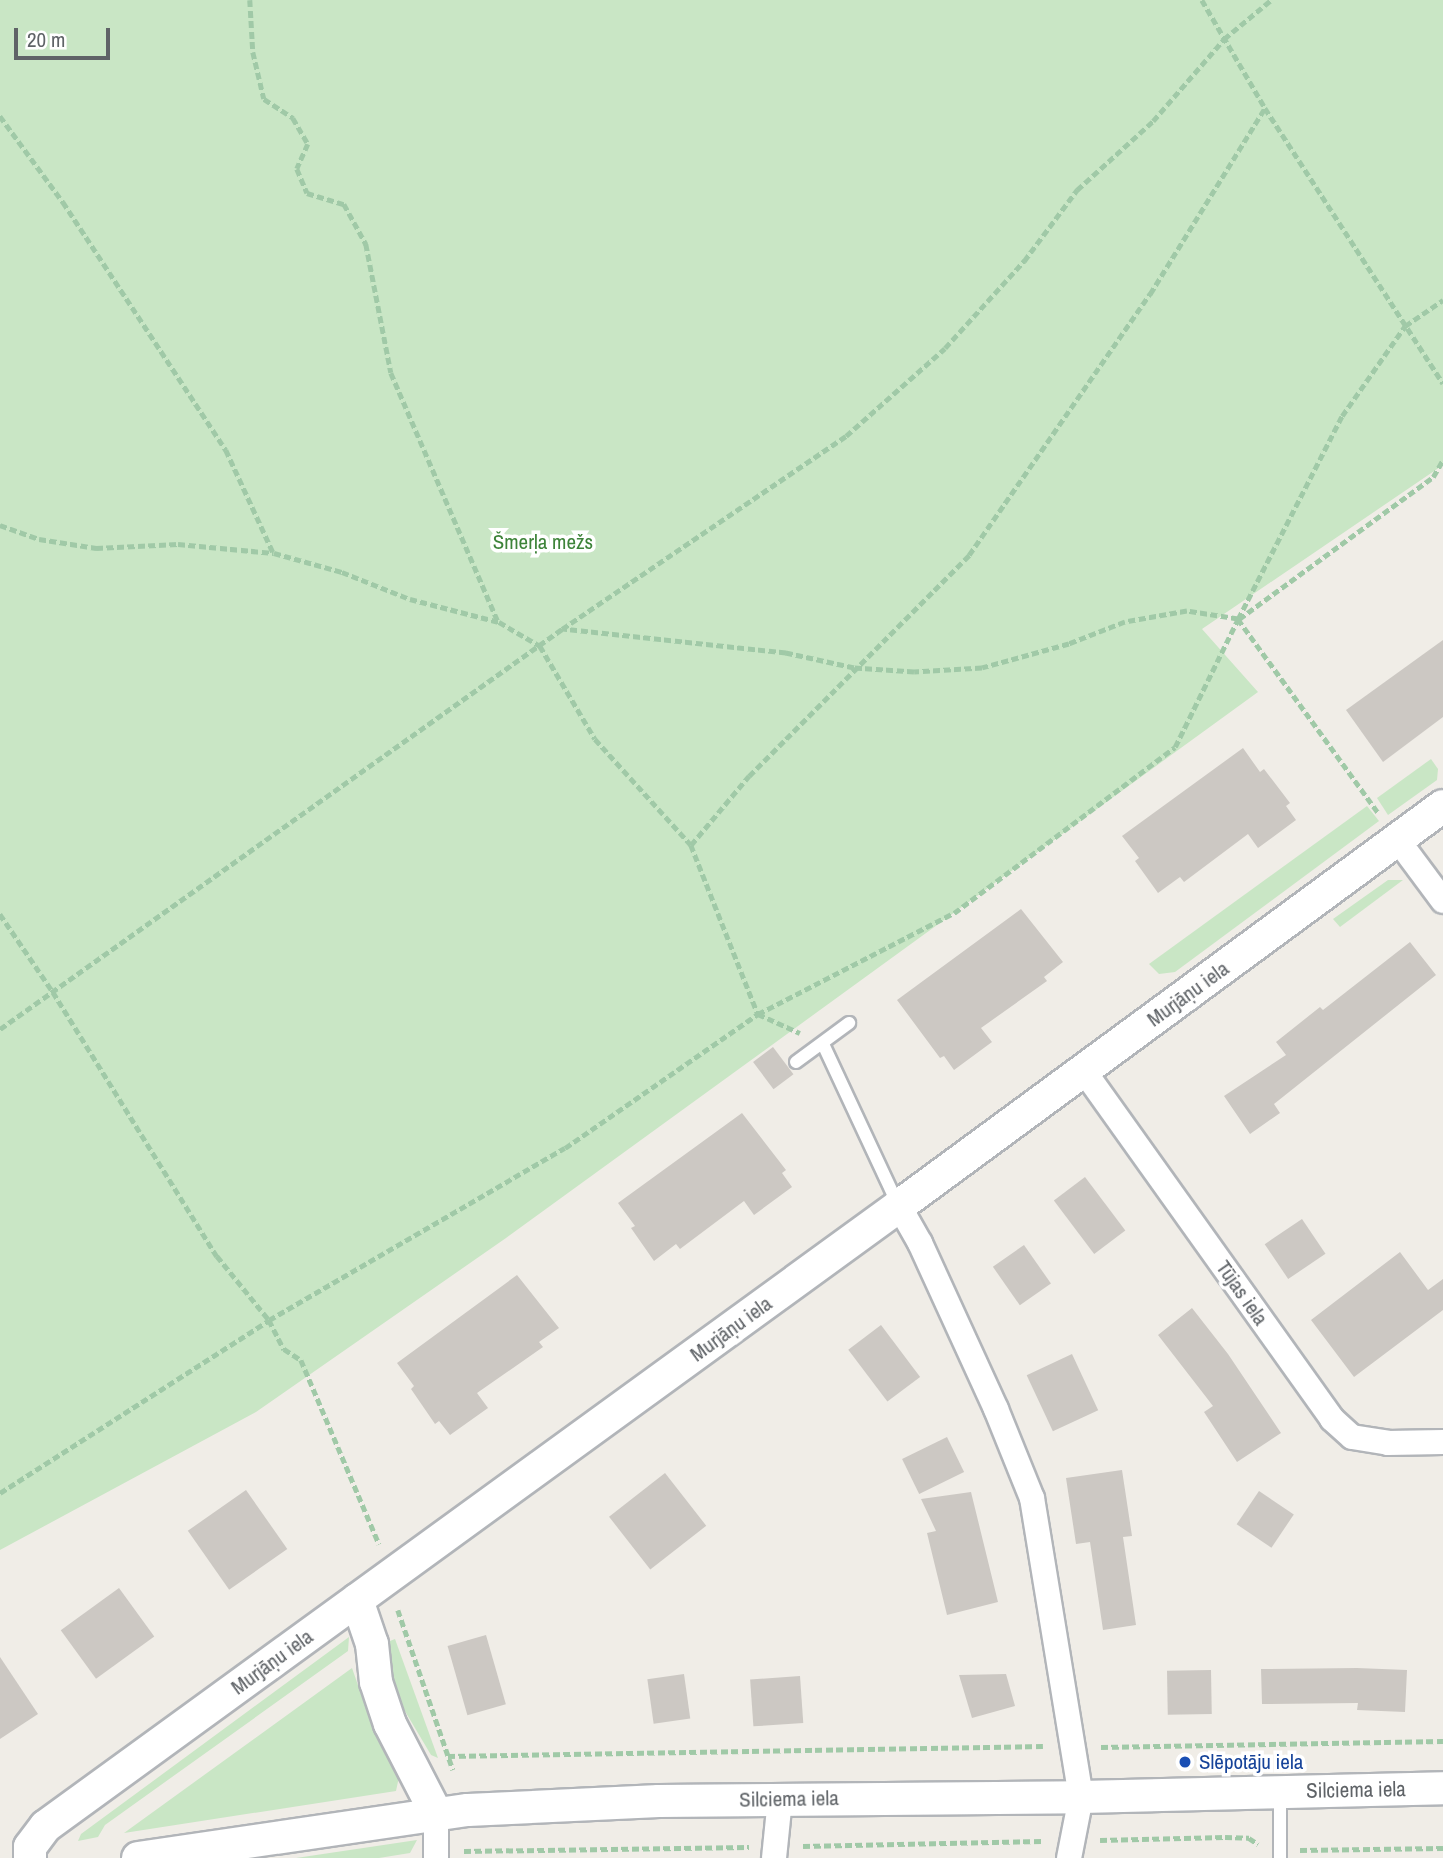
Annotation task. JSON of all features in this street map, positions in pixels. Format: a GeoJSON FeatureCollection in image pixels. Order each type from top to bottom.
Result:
{"type":"FeatureCollection","features":[{"type":"Feature","properties":{"kind":"street","name":"Murjāņu iela"},"geometry":{"type":"LineString","coordinates":[[30,1858],[30,1847],[46,1826],[1084,1071],[1443,806]]}},
{"type":"Feature","properties":{"kind":"street"},"geometry":{"type":"LineString","coordinates":[[1398,839],[1443,901]]}},
{"type":"Feature","properties":{"kind":"street","name":"Tūjas iela"},"geometry":{"type":"LineString","coordinates":[[1084,1071],[1332,1419],[1352,1437],[1388,1443],[1443,1442]]}},
{"type":"Feature","properties":{"kind":"street"},"geometry":{"type":"LineString","coordinates":[[899,1206],[920,1243],[996,1409],[1032,1498],[1081,1797],[1071,1849]]}},
{"type":"Feature","properties":{"kind":"street"},"geometry":{"type":"LineString","coordinates":[[358,1600],[372,1644],[376,1682],[390,1724],[436,1813],[436,1857]]}},
{"type":"Feature","properties":{"kind":"street","name":"Silciema iela"},"geometry":{"type":"LineString","coordinates":[[138,1858],[468,1810],[780,1798],[1081,1797],[1443,1788]]}},
{"type":"Feature","properties":{"kind":"street"},"geometry":{"type":"LineString","coordinates":[[775,1852],[780,1798]]}},
{"type":"Feature","properties":{"kind":"lane"},"geometry":{"type":"LineString","coordinates":[[796,1062],[849,1023]]}},
{"type":"Feature","properties":{"kind":"lane"},"geometry":{"type":"LineString","coordinates":[[823,1044],[899,1206]]}},
{"type":"Feature","properties":{"kind":"lane"},"geometry":{"type":"LineString","coordinates":[[1280,1791],[1281,1854]]}},
{"type":"Feature","properties":{"kind":"path"},"geometry":{"type":"LineString","coordinates":[[250,0],[253,52],[264,99],[293,118],[308,144],[297,169],[307,193],[344,204],[366,244],[391,373],[499,622]]}},
{"type":"Feature","properties":{"kind":"path"},"geometry":{"type":"LineString","coordinates":[[1202,0],[1265,108],[1443,383]]}},
{"type":"Feature","properties":{"kind":"path"},"geometry":{"type":"LineString","coordinates":[[0,1029],[562,629],[846,436],[945,348],[1024,261],[1077,190],[1153,121],[1224,39],[1271,0]]}},
{"type":"Feature","properties":{"kind":"path"},"geometry":{"type":"LineString","coordinates":[[691,845],[749,776],[969,555],[1150,294],[1265,108]]}},
{"type":"Feature","properties":{"kind":"path"},"geometry":{"type":"LineString","coordinates":[[0,116],[63,202],[226,450],[274,553]]}},
{"type":"Feature","properties":{"kind":"path"},"geometry":{"type":"LineString","coordinates":[[0,1493],[269,1321],[565,1148],[758,1014],[954,913],[1175,747],[1342,416],[1405,326],[1443,300]]}},
{"type":"Feature","properties":{"kind":"path"},"geometry":{"type":"LineString","coordinates":[[1433,477],[1443,460]]}},
{"type":"Feature","properties":{"kind":"path"},"geometry":{"type":"LineString","coordinates":[[562,629],[786,653],[854,668],[914,671],[982,668],[1069,644],[1125,622],[1187,611],[1238,619],[1443,470]]}},
{"type":"Feature","properties":{"kind":"path"},"geometry":{"type":"LineString","coordinates":[[0,526],[40,539],[96,548],[178,544],[274,553],[342,572],[410,599],[499,622],[540,646],[595,739],[691,845],[758,1014],[823,1044]]}},
{"type":"Feature","properties":{"kind":"path"},"geometry":{"type":"LineString","coordinates":[[1238,619],[1398,839]]}},
{"type":"Feature","properties":{"kind":"path"},"geometry":{"type":"LineString","coordinates":[[0,914],[53,992],[216,1256],[269,1321],[284,1349],[301,1360],[376,1534],[468,1810]]}},
{"type":"Feature","properties":{"kind":"path"},"geometry":{"type":"LineString","coordinates":[[448,1756],[1443,1741]]}},
{"type":"Feature","properties":{"kind":"path"},"geometry":{"type":"LineString","coordinates":[[436,1857],[473,1850],[775,1852],[1071,1849],[1249,1838],[1281,1854],[1443,1848]]}},
{"type":"Feature","properties":{"kind":"path"},"geometry":{"type":"LineString","coordinates":[[468,1858],[473,1850]]}},
{"type":"Feature","properties":{"kind":"green space","name":"Šmerļa mežs"},"geometry":{"type":"Polygon","coordinates":[[[0,0],[1443,0],[1443,465],[1202,629],[1258,692],[506,1238],[256,1412],[0,1550],[0,0]]]}},
{"type":"Feature","properties":{"kind":"green space"},"geometry":{"type":"Polygon","coordinates":[[[1431,759],[1438,769],[1437,780],[1388,815],[1377,798],[1431,759]]]}},
{"type":"Feature","properties":{"kind":"green space"},"geometry":{"type":"Polygon","coordinates":[[[1367,806],[1379,821],[1175,972],[1159,974],[1149,964],[1367,806]]]}},
{"type":"Feature","properties":{"kind":"green space"},"geometry":{"type":"Polygon","coordinates":[[[1388,880],[1403,880],[1340,927],[1333,919],[1388,880]]]}},
{"type":"Feature","properties":{"kind":"green space"},"geometry":{"type":"Polygon","coordinates":[[[349,1637],[348,1651],[105,1825],[98,1837],[78,1841],[81,1834],[349,1637]]]}},
{"type":"Feature","properties":{"kind":"green space"},"geometry":{"type":"Polygon","coordinates":[[[395,1639],[438,1758],[431,1755],[393,1691],[385,1643],[395,1639]]]}},
{"type":"Feature","properties":{"kind":"green space"},"geometry":{"type":"Polygon","coordinates":[[[352,1668],[375,1734],[392,1756],[399,1777],[396,1791],[124,1833],[352,1668]]]}},
{"type":"Feature","properties":{"kind":"green space"},"geometry":{"type":"Polygon","coordinates":[[[417,1840],[410,1853],[379,1858],[296,1858],[417,1840]]]}},
{"type":"Feature","properties":{"kind":"building"},"geometry":{"type":"Polygon","coordinates":[[[1443,640],[1443,717],[1383,762],[1346,710],[1443,640]]]}},
{"type":"Feature","properties":{"kind":"building"},"geometry":{"type":"Polygon","coordinates":[[[1243,748],[1260,772],[1264,769],[1290,803],[1286,806],[1296,820],[1258,848],[1248,834],[1184,882],[1180,877],[1158,893],[1135,861],[1139,858],[1122,836],[1243,748]]]}},
{"type":"Feature","properties":{"kind":"building"},"geometry":{"type":"Polygon","coordinates":[[[1021,909],[1063,962],[1044,977],[1047,981],[981,1028],[992,1042],[954,1070],[944,1056],[940,1058],[897,1000],[1021,909]]]}},
{"type":"Feature","properties":{"kind":"building"},"geometry":{"type":"Polygon","coordinates":[[[1410,942],[1436,975],[1274,1104],[1280,1113],[1250,1134],[1224,1096],[1286,1055],[1276,1042],[1320,1007],[1323,1010],[1410,942]]]}},
{"type":"Feature","properties":{"kind":"building"},"geometry":{"type":"Polygon","coordinates":[[[773,1047],[793,1074],[773,1089],[753,1062],[773,1047]]]}},
{"type":"Feature","properties":{"kind":"building"},"geometry":{"type":"Polygon","coordinates":[[[742,1113],[786,1170],[782,1173],[792,1187],[754,1215],[744,1201],[680,1249],[676,1244],[654,1261],[631,1228],[635,1226],[618,1203],[742,1113]]]}},
{"type":"Feature","properties":{"kind":"building"},"geometry":{"type":"Polygon","coordinates":[[[1085,1177],[1125,1231],[1094,1254],[1054,1200],[1085,1177]]]}},
{"type":"Feature","properties":{"kind":"building"},"geometry":{"type":"Polygon","coordinates":[[[1302,1219],[1325,1254],[1288,1279],[1265,1244],[1302,1219]]]}},
{"type":"Feature","properties":{"kind":"building"},"geometry":{"type":"Polygon","coordinates":[[[1024,1245],[1051,1284],[1020,1305],[993,1267],[1024,1245]]]}},
{"type":"Feature","properties":{"kind":"building"},"geometry":{"type":"Polygon","coordinates":[[[1400,1252],[1428,1290],[1443,1279],[1443,1310],[1354,1377],[1311,1320],[1400,1252]]]}},
{"type":"Feature","properties":{"kind":"building"},"geometry":{"type":"Polygon","coordinates":[[[517,1275],[559,1328],[539,1342],[543,1347],[477,1393],[488,1408],[450,1435],[439,1421],[435,1424],[411,1389],[414,1386],[397,1363],[517,1275]]]}},
{"type":"Feature","properties":{"kind":"building"},"geometry":{"type":"Polygon","coordinates":[[[1192,1308],[1228,1354],[1281,1433],[1237,1462],[1204,1412],[1213,1406],[1158,1335],[1192,1308]]]}},
{"type":"Feature","properties":{"kind":"building"},"geometry":{"type":"Polygon","coordinates":[[[881,1325],[920,1377],[887,1402],[848,1350],[881,1325]]]}},
{"type":"Feature","properties":{"kind":"building"},"geometry":{"type":"Polygon","coordinates":[[[1072,1354],[1098,1410],[1053,1431],[1027,1375],[1072,1354]]]}},
{"type":"Feature","properties":{"kind":"building"},"geometry":{"type":"Polygon","coordinates":[[[947,1437],[964,1472],[919,1494],[902,1459],[947,1437]]]}},
{"type":"Feature","properties":{"kind":"building"},"geometry":{"type":"Polygon","coordinates":[[[1122,1470],[1132,1536],[1123,1537],[1136,1625],[1103,1630],[1090,1542],[1076,1544],[1066,1478],[1122,1470]]]}},
{"type":"Feature","properties":{"kind":"building"},"geometry":{"type":"Polygon","coordinates":[[[665,1473],[706,1526],[650,1570],[609,1517],[665,1473]]]}},
{"type":"Feature","properties":{"kind":"building"},"geometry":{"type":"Polygon","coordinates":[[[246,1490],[287,1549],[229,1590],[188,1531],[246,1490]]]}},
{"type":"Feature","properties":{"kind":"building"},"geometry":{"type":"Polygon","coordinates":[[[1259,1491],[1294,1514],[1271,1548],[1237,1524],[1259,1491]]]}},
{"type":"Feature","properties":{"kind":"building"},"geometry":{"type":"Polygon","coordinates":[[[971,1492],[998,1602],[947,1615],[927,1533],[936,1531],[921,1499],[971,1492]]]}},
{"type":"Feature","properties":{"kind":"building"},"geometry":{"type":"Polygon","coordinates":[[[119,1588],[154,1637],[96,1679],[61,1630],[119,1588]]]}},
{"type":"Feature","properties":{"kind":"building"},"geometry":{"type":"Polygon","coordinates":[[[486,1635],[506,1704],[467,1715],[448,1646],[486,1635]]]}},
{"type":"Feature","properties":{"kind":"building"},"geometry":{"type":"Polygon","coordinates":[[[0,1657],[38,1714],[0,1739],[0,1657]]]}},
{"type":"Feature","properties":{"kind":"building"},"geometry":{"type":"Polygon","coordinates":[[[1261,1669],[1407,1670],[1405,1712],[1357,1710],[1358,1703],[1262,1704],[1261,1669]]]}},
{"type":"Feature","properties":{"kind":"building"},"geometry":{"type":"Polygon","coordinates":[[[1211,1670],[1212,1714],[1168,1715],[1167,1671],[1211,1670]]]}},
{"type":"Feature","properties":{"kind":"building"},"geometry":{"type":"Polygon","coordinates":[[[684,1674],[690,1719],[654,1724],[647,1679],[684,1674]]]}},
{"type":"Feature","properties":{"kind":"building"},"geometry":{"type":"Polygon","coordinates":[[[1006,1674],[1015,1706],[972,1718],[959,1675],[1006,1674]]]}},
{"type":"Feature","properties":{"kind":"building"},"geometry":{"type":"Polygon","coordinates":[[[800,1676],[803,1723],[753,1726],[750,1679],[800,1676]]]}},
{"type":"Feature","properties":{"kind":"place","name":"Slēpotāju iela"},"geometry":{"type":"Point","coordinates":[1185,1762]}}]}
